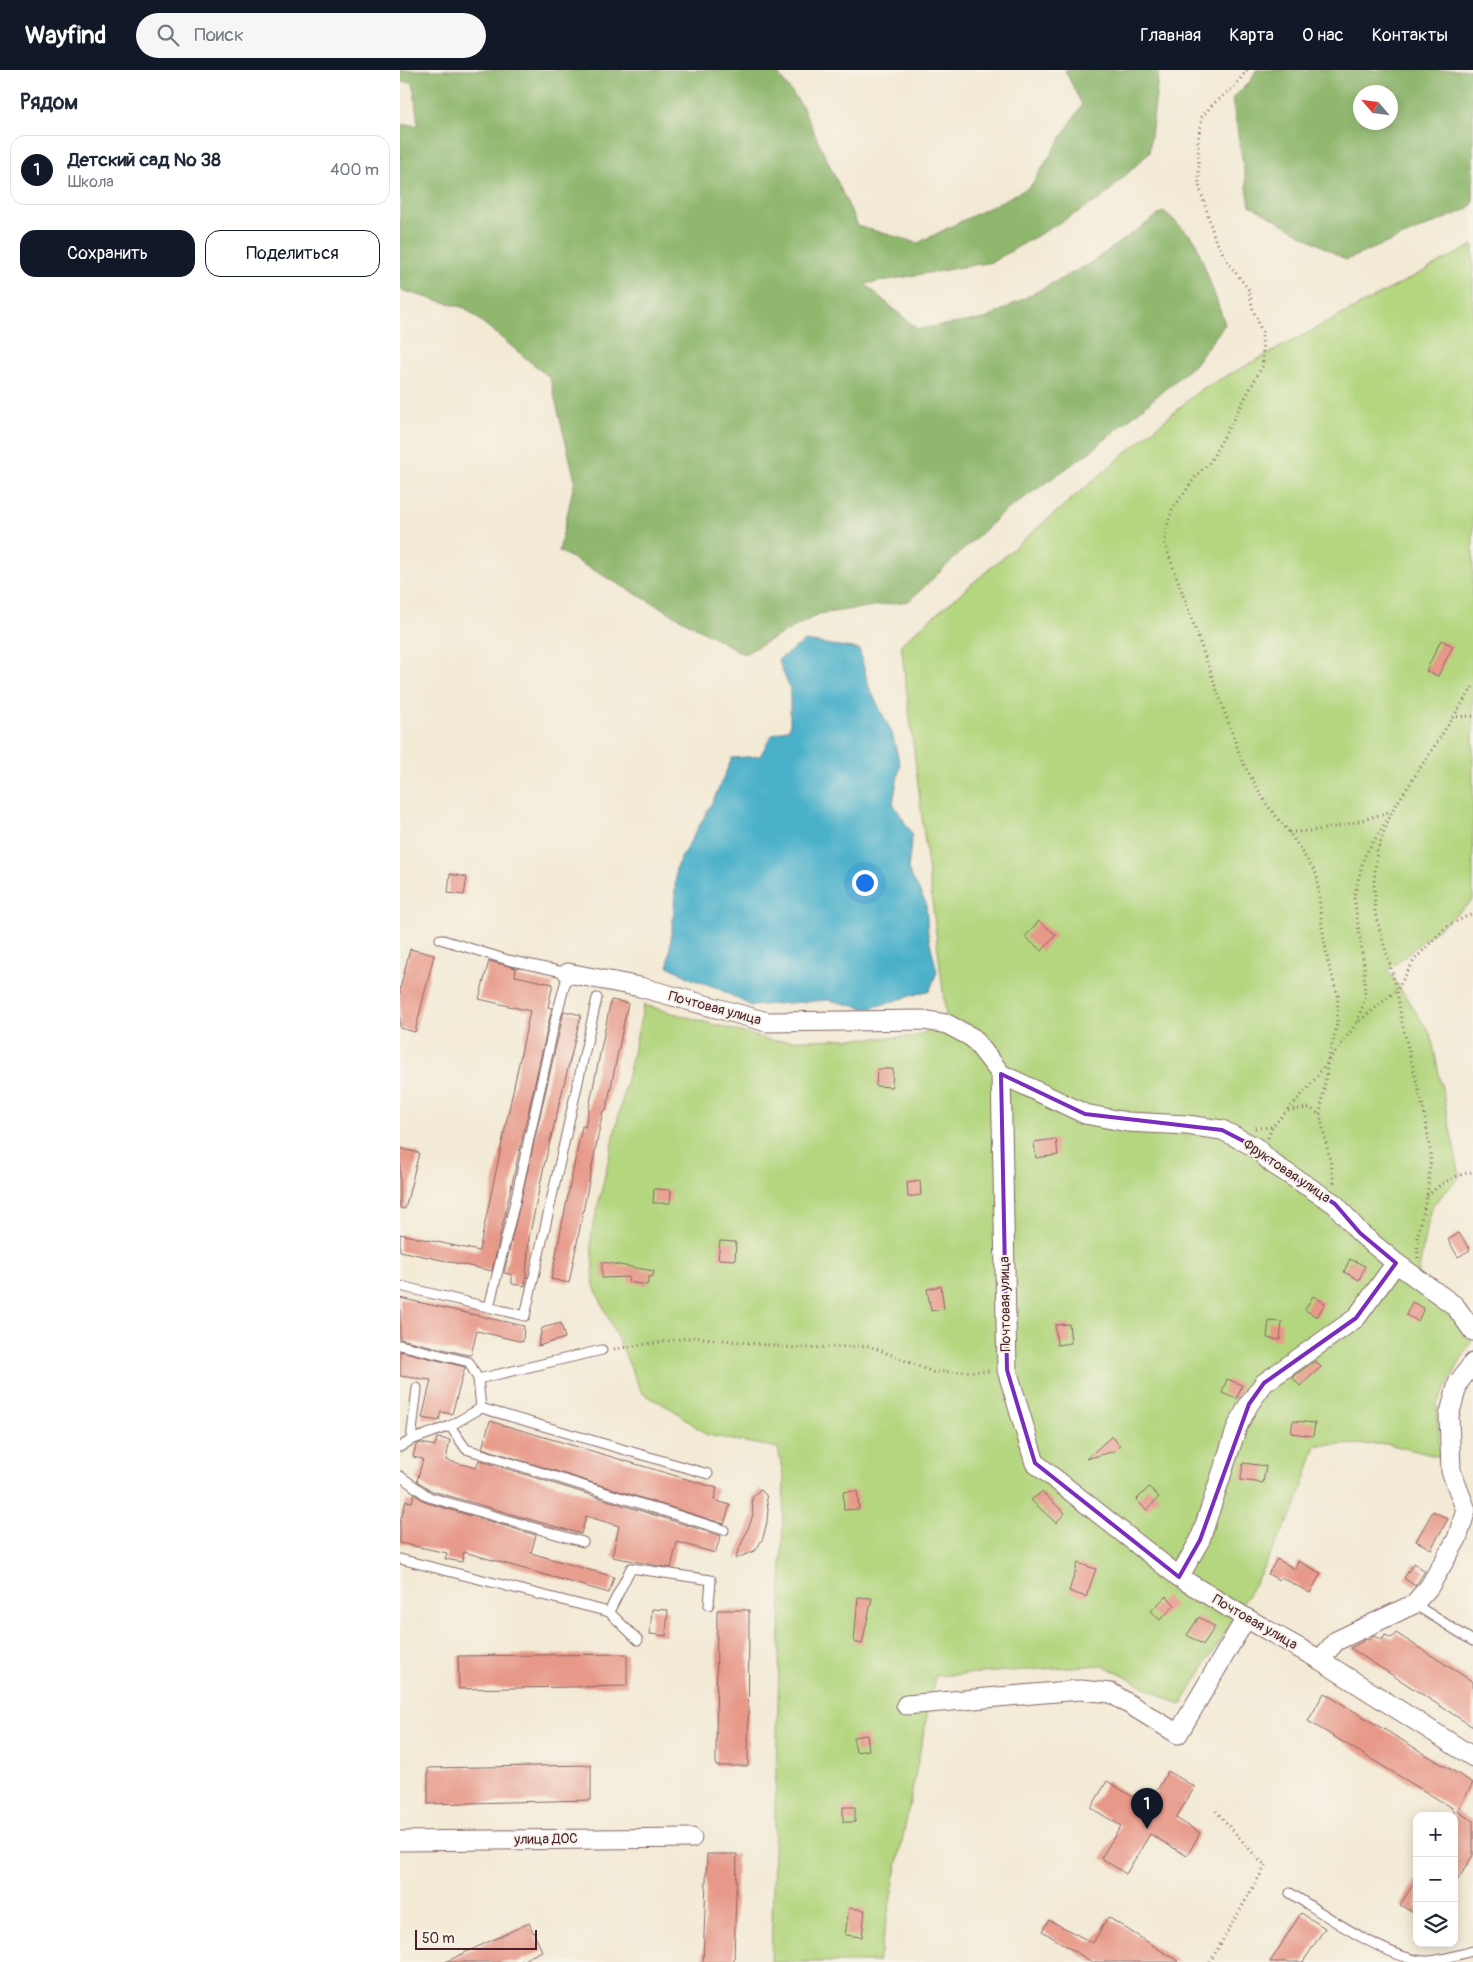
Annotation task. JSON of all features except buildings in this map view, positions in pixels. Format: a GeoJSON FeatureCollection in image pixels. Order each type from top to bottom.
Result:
{"type":"FeatureCollection","features":[{"type":"Feature","properties":{"kind":"street","name":"Почтовая улица"},"geometry":{"type":"LineString","coordinates":[[568,973],[640,987],[766,1022],[923,1020],[947,1024],[973,1038],[1001,1074],[1007,1370],[1035,1463],[1179,1577],[1320,1660],[1473,1757]]}},
{"type":"Feature","properties":{"kind":"street","name":"Фруктовая улица"},"geometry":{"type":"LineString","coordinates":[[1001,1074],[1085,1114],[1127,1122],[1187,1125],[1222,1130],[1255,1147],[1273,1164],[1335,1204],[1360,1232],[1396,1263],[1455,1306],[1473,1331]]}},
{"type":"Feature","properties":{"kind":"street"},"geometry":{"type":"LineString","coordinates":[[1179,1577],[1200,1540],[1237,1427],[1249,1404],[1264,1383],[1356,1318],[1396,1263]]}},
{"type":"Feature","properties":{"kind":"street"},"geometry":{"type":"LineString","coordinates":[[1320,1660],[1336,1641],[1414,1604],[1429,1587],[1457,1539],[1466,1510],[1452,1471],[1449,1416],[1458,1383],[1473,1363]]}},
{"type":"Feature","properties":{"kind":"street"},"geometry":{"type":"LineString","coordinates":[[906,1705],[1080,1690],[1111,1693],[1178,1734],[1246,1618]]}},
{"type":"Feature","properties":{"kind":"street","name":"улица ДОС"},"geometry":{"type":"LineString","coordinates":[[400,1841],[692,1838]]}},
{"type":"Feature","properties":{"kind":"lane"},"geometry":{"type":"LineString","coordinates":[[440,939],[508,960],[568,973],[555,1021],[515,1202],[489,1307]]}},
{"type":"Feature","properties":{"kind":"lane"},"geometry":{"type":"LineString","coordinates":[[400,1286],[525,1316],[597,998]]}},
{"type":"Feature","properties":{"kind":"lane"},"geometry":{"type":"LineString","coordinates":[[400,1345],[469,1362],[478,1379],[481,1408]]}},
{"type":"Feature","properties":{"kind":"lane"},"geometry":{"type":"LineString","coordinates":[[478,1379],[602,1350]]}},
{"type":"Feature","properties":{"kind":"lane"},"geometry":{"type":"LineString","coordinates":[[411,1440],[417,1388]]}},
{"type":"Feature","properties":{"kind":"lane"},"geometry":{"type":"LineString","coordinates":[[400,1447],[411,1440],[450,1426],[481,1408],[708,1474]]}},
{"type":"Feature","properties":{"kind":"lane"},"geometry":{"type":"LineString","coordinates":[[450,1426],[466,1449],[724,1530]]}},
{"type":"Feature","properties":{"kind":"lane"},"geometry":{"type":"LineString","coordinates":[[400,1476],[429,1498],[583,1542]]}},
{"type":"Feature","properties":{"kind":"lane"},"geometry":{"type":"LineString","coordinates":[[400,1559],[609,1612],[638,1640]]}},
{"type":"Feature","properties":{"kind":"lane"},"geometry":{"type":"LineString","coordinates":[[609,1612],[631,1568],[711,1580],[708,1605]]}},
{"type":"Feature","properties":{"kind":"lane"},"geometry":{"type":"LineString","coordinates":[[1414,1604],[1473,1641]]}},
{"type":"Feature","properties":{"kind":"lane"},"geometry":{"type":"LineString","coordinates":[[1290,1894],[1362,1937],[1394,1953],[1425,1962],[1473,1951]]}},
{"type":"Feature","properties":{"kind":"path"},"geometry":{"type":"LineString","coordinates":[[1247,70],[1236,86],[1212,105],[1202,117],[1198,141],[1199,185],[1214,239],[1229,264],[1249,290],[1253,310],[1262,332],[1263,365],[1210,462],[1196,476],[1172,510],[1166,530],[1166,544],[1242,761],[1267,805],[1289,832],[1317,874],[1322,927],[1328,962],[1338,996],[1337,1024],[1328,1061],[1320,1115],[1332,1169],[1335,1204]]}},
{"type":"Feature","properties":{"kind":"path"},"geometry":{"type":"LineString","coordinates":[[1357,1023],[1365,998],[1364,965],[1354,897],[1364,857],[1473,687]]}},
{"type":"Feature","properties":{"kind":"path"},"geometry":{"type":"LineString","coordinates":[[1452,718],[1473,716]]}},
{"type":"Feature","properties":{"kind":"path"},"geometry":{"type":"LineString","coordinates":[[1289,832],[1312,832],[1357,822],[1392,811]]}},
{"type":"Feature","properties":{"kind":"path"},"geometry":{"type":"LineString","coordinates":[[1392,811],[1377,851],[1374,897],[1375,913],[1396,990],[1402,1023],[1424,1112],[1431,1155],[1427,1196],[1418,1238],[1418,1278]]}},
{"type":"Feature","properties":{"kind":"path"},"geometry":{"type":"LineString","coordinates":[[1222,1130],[1272,1127],[1308,1088],[1357,1023],[1396,990],[1415,959],[1446,927],[1473,913]]}},
{"type":"Feature","properties":{"kind":"path"},"geometry":{"type":"LineString","coordinates":[[1287,1110],[1310,1108],[1320,1115]]}},
{"type":"Feature","properties":{"kind":"path"},"geometry":{"type":"LineString","coordinates":[[1427,1196],[1440,1184],[1465,1173],[1473,1172]]}},
{"type":"Feature","properties":{"kind":"path"},"geometry":{"type":"LineString","coordinates":[[602,1350],[695,1337],[795,1348],[869,1346],[933,1372],[1007,1370]]}},
{"type":"Feature","properties":{"kind":"path"},"geometry":{"type":"LineString","coordinates":[[1210,1962],[1266,1865],[1260,1861],[1216,1811]]}},
{"type":"Feature","properties":{"kind":"highlighted area"},"geometry":{"type":"Polygon","coordinates":[[[1001,1074],[1085,1114],[1222,1130],[1255,1147],[1273,1164],[1335,1204],[1360,1233],[1396,1263],[1356,1318],[1264,1383],[1249,1404],[1200,1540],[1179,1577],[1035,1463],[1007,1370],[1001,1074]]]}},
{"type":"Feature","properties":{"kind":"green space"},"geometry":{"type":"Polygon","coordinates":[[[400,70],[775,70],[802,106],[858,226],[918,243],[1030,187],[1082,105],[1065,70],[1159,70],[1149,153],[1102,198],[992,262],[865,284],[917,329],[985,319],[1089,264],[1164,211],[1195,240],[1225,324],[1194,365],[1091,451],[1000,515],[909,601],[819,614],[744,654],[559,551],[575,480],[550,378],[465,308],[400,290],[400,125],[418,125],[413,82],[400,82],[400,70]]]}},
{"type":"Feature","properties":{"kind":"green space"},"geometry":{"type":"Polygon","coordinates":[[[1256,70],[1473,70],[1473,203],[1468,209],[1346,260],[1250,205],[1232,99],[1251,80],[1256,70]]]}},
{"type":"Feature","properties":{"kind":"green space"},"geometry":{"type":"Polygon","coordinates":[[[1473,245],[1473,900],[1388,970],[1431,1035],[1460,1177],[1433,1205],[1425,1234],[1418,1278],[1473,1338],[1437,1404],[1440,1457],[1388,1444],[1316,1445],[1297,1504],[1254,1585],[1181,1705],[1102,1665],[935,1676],[878,1962],[771,1962],[784,1480],[778,1448],[707,1435],[675,1411],[642,1393],[594,1286],[591,1236],[644,1005],[773,1041],[912,1037],[947,1024],[901,644],[1200,390],[1473,245]]]}},
{"type":"Feature","properties":{"kind":"water"},"geometry":{"type":"Polygon","coordinates":[[[805,641],[859,649],[869,687],[892,733],[900,765],[893,803],[912,834],[908,870],[926,903],[928,934],[937,972],[930,990],[868,1009],[828,1000],[751,1006],[668,966],[676,867],[713,801],[732,758],[760,756],[772,735],[790,728],[790,689],[778,660],[805,641]]]}},
{"type":"Feature","properties":{"kind":"place","name":"Детский сад № 38"},"geometry":{"type":"Point","coordinates":[1147,1829]}}]}
